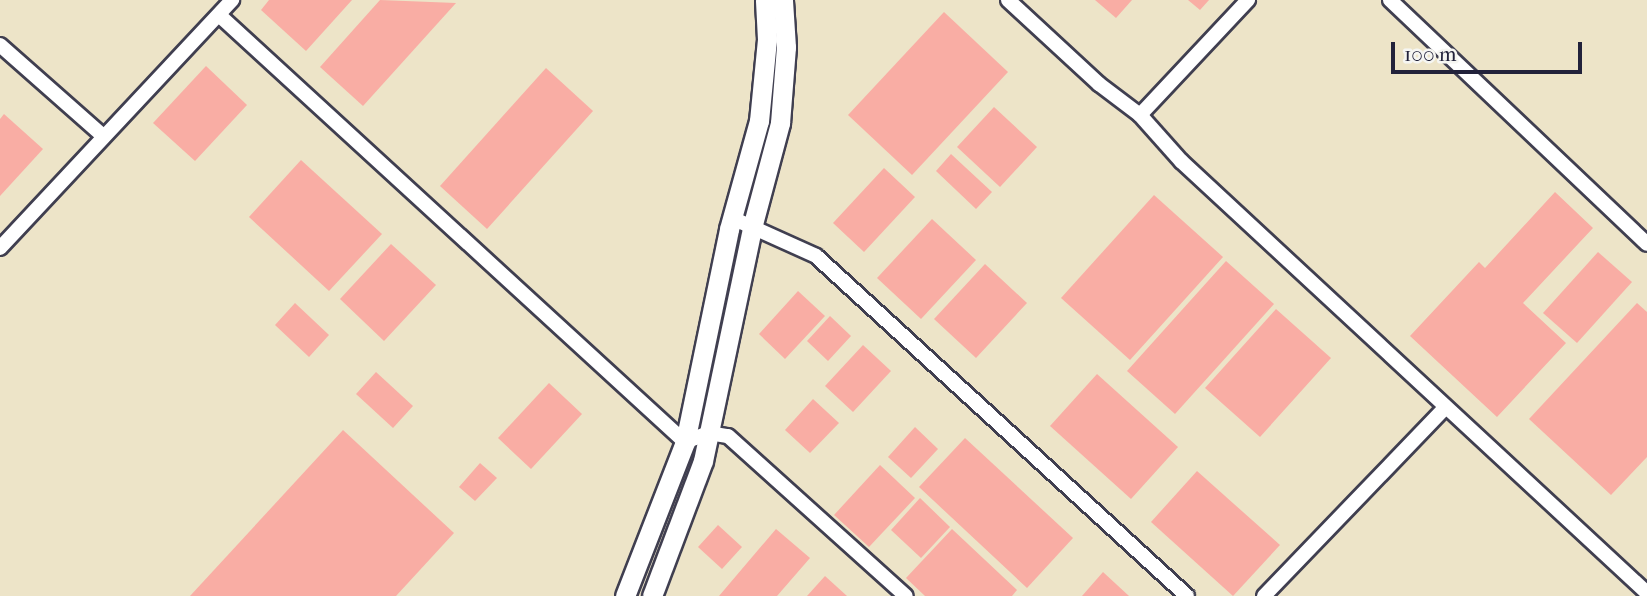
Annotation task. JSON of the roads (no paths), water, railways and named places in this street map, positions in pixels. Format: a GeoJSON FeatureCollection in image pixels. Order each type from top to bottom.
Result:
{"type":"FeatureCollection","features":[{"type":"Feature","properties":{"kind":"street"},"geometry":{"type":"LineString","coordinates":[[0,248],[102,135],[232,0]]}},
{"type":"Feature","properties":{"kind":"street"},"geometry":{"type":"LineString","coordinates":[[625,596],[685,442],[732,218],[759,121],[767,39],[765,0]]}},
{"type":"Feature","properties":{"kind":"street"},"geometry":{"type":"LineString","coordinates":[[652,596],[702,461],[753,224],[780,123],[786,47],[783,0]]}},
{"type":"Feature","properties":{"kind":"street"},"geometry":{"type":"LineString","coordinates":[[1008,0],[1099,84],[1140,115],[1181,161],[1647,593]]}},
{"type":"Feature","properties":{"kind":"street"},"geometry":{"type":"LineString","coordinates":[[1140,115],[1248,0]]}},
{"type":"Feature","properties":{"kind":"street"},"geometry":{"type":"LineString","coordinates":[[1390,0],[1647,244]]}},
{"type":"Feature","properties":{"kind":"street"},"geometry":{"type":"LineString","coordinates":[[219,15],[685,442]]}},
{"type":"Feature","properties":{"kind":"street"},"geometry":{"type":"LineString","coordinates":[[0,45],[102,135]]}},
{"type":"Feature","properties":{"kind":"street"},"geometry":{"type":"LineString","coordinates":[[732,218],[753,224],[816,256],[1187,596]]}},
{"type":"Feature","properties":{"kind":"street"},"geometry":{"type":"LineString","coordinates":[[1264,596],[1446,407]]}},
{"type":"Feature","properties":{"kind":"street"},"geometry":{"type":"LineString","coordinates":[[685,442],[708,433],[729,436],[774,472],[906,596]]}}]}
